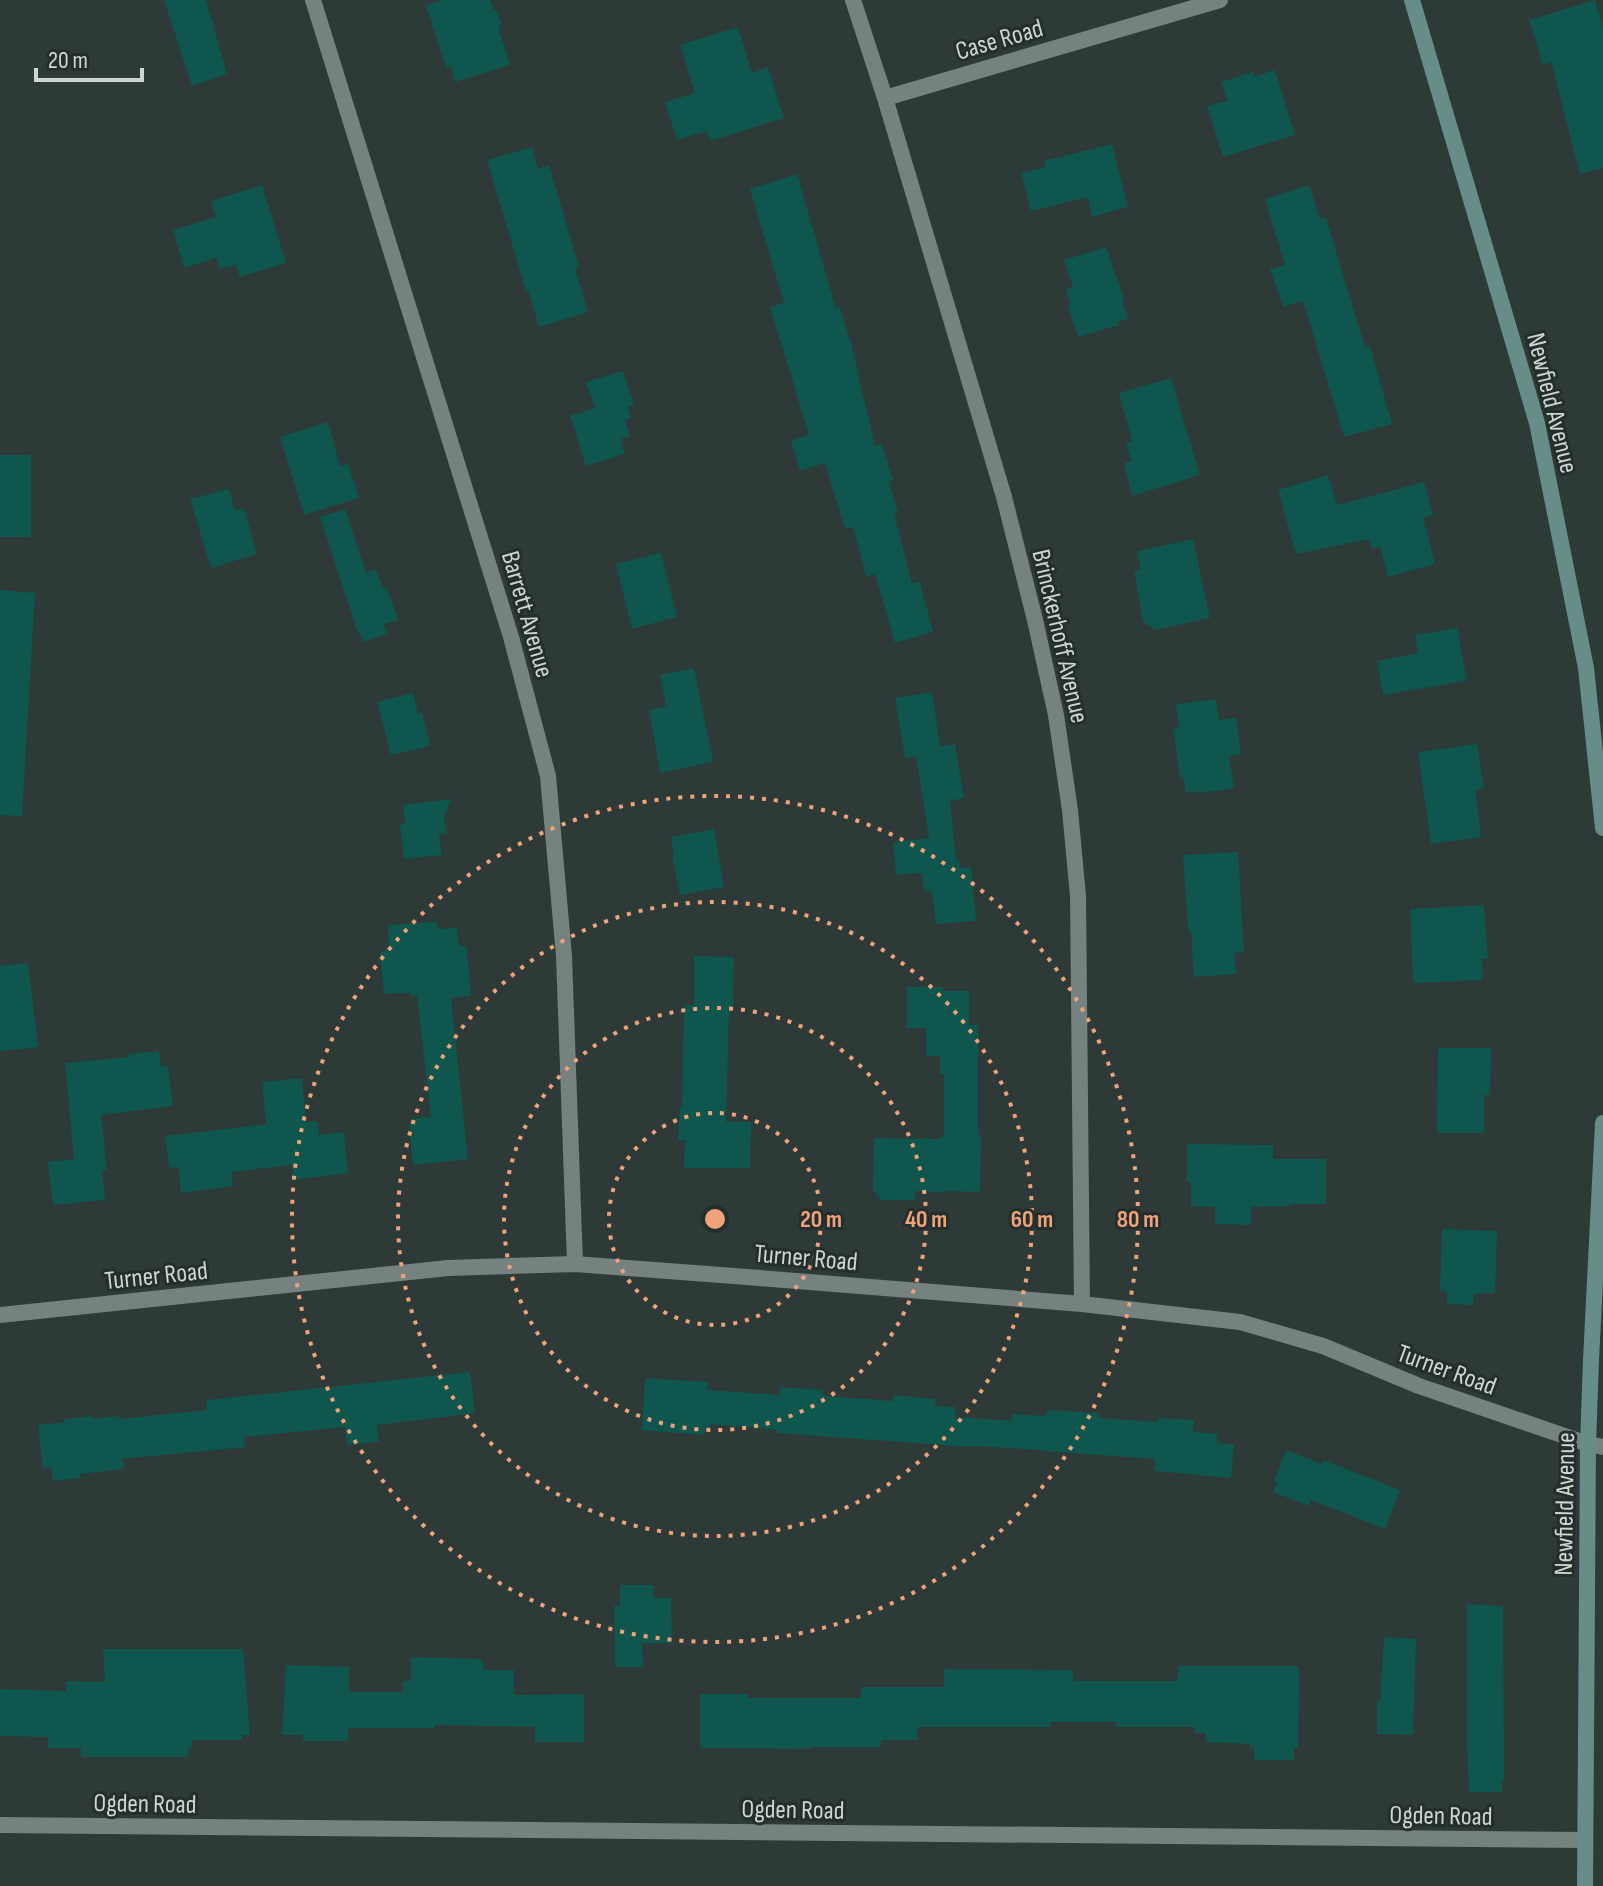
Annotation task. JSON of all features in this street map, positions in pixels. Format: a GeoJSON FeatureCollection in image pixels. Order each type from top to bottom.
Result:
{"type":"FeatureCollection","features":[{"type":"Feature","properties":{"kind":"main road","name":"Newfield Avenue"},"geometry":{"type":"LineString","coordinates":[[1412,0],[1537,423],[1586,668],[1603,828]]}},
{"type":"Feature","properties":{"kind":"main road","name":"Newfield Avenue"},"geometry":{"type":"LineString","coordinates":[[1585,1886],[1596,1446],[1591,1360],[1603,1123]]}},
{"type":"Feature","properties":{"kind":"street","name":"Barrett Avenue"},"geometry":{"type":"LineString","coordinates":[[313,0],[511,637],[548,776],[564,956],[575,1264]]}},
{"type":"Feature","properties":{"kind":"street","name":"Brinckerhoff Avenue"},"geometry":{"type":"LineString","coordinates":[[853,0],[1004,497],[1056,715],[1070,810],[1078,896],[1082,1304]]}},
{"type":"Feature","properties":{"kind":"street","name":"Case Road"},"geometry":{"type":"LineString","coordinates":[[885,98],[1220,0]]}},
{"type":"Feature","properties":{"kind":"street","name":"Turner Road"},"geometry":{"type":"LineString","coordinates":[[0,1315],[448,1268],[575,1264],[1082,1304],[1240,1322],[1323,1346],[1419,1386],[1596,1446]]}},
{"type":"Feature","properties":{"kind":"street","name":"Ogden Road"},"geometry":{"type":"LineString","coordinates":[[0,1825],[1585,1840]]}},
{"type":"Feature","properties":{"kind":"building"},"geometry":{"type":"Polygon","coordinates":[[[164,0],[206,0],[227,74],[192,86],[164,0]]]}},
{"type":"Feature","properties":{"kind":"building"},"geometry":{"type":"Polygon","coordinates":[[[443,0],[490,0],[501,23],[499,30],[510,65],[455,82],[451,66],[446,68],[426,5],[443,0]]]}},
{"type":"Feature","properties":{"kind":"building"},"geometry":{"type":"Polygon","coordinates":[[[1595,0],[1603,26],[1603,168],[1580,174],[1551,62],[1543,65],[1529,20],[1595,0]]]}},
{"type":"Feature","properties":{"kind":"building"},"geometry":{"type":"Polygon","coordinates":[[[738,27],[752,73],[768,67],[784,118],[710,141],[707,131],[677,140],[665,102],[695,93],[680,45],[738,27]]]}},
{"type":"Feature","properties":{"kind":"building"},"geometry":{"type":"Polygon","coordinates":[[[1275,70],[1295,135],[1223,157],[1207,106],[1227,101],[1221,82],[1253,72],[1254,77],[1275,70]]]}},
{"type":"Feature","properties":{"kind":"building"},"geometry":{"type":"Polygon","coordinates":[[[1112,144],[1128,207],[1092,217],[1088,197],[1031,211],[1021,173],[1046,167],[1044,161],[1112,144]]]}},
{"type":"Feature","properties":{"kind":"building"},"geometry":{"type":"Polygon","coordinates":[[[532,147],[538,169],[549,165],[579,267],[575,269],[588,312],[539,327],[487,160],[532,147]]]}},
{"type":"Feature","properties":{"kind":"building"},"geometry":{"type":"Polygon","coordinates":[[[797,174],[836,309],[840,307],[851,343],[875,446],[882,444],[893,480],[889,482],[898,513],[894,514],[912,584],[920,582],[933,632],[895,643],[875,574],[866,577],[853,527],[845,529],[825,463],[800,471],[791,441],[809,435],[770,307],[784,303],[750,189],[797,174]]]}},
{"type":"Feature","properties":{"kind":"building"},"geometry":{"type":"Polygon","coordinates":[[[262,185],[286,263],[240,277],[236,265],[219,269],[216,258],[184,268],[173,230],[216,217],[211,201],[262,185]]]}},
{"type":"Feature","properties":{"kind":"building"},"geometry":{"type":"Polygon","coordinates":[[[1309,185],[1320,219],[1326,218],[1365,347],[1370,346],[1392,424],[1344,437],[1303,301],[1283,307],[1270,269],[1285,265],[1265,199],[1309,185]]]}},
{"type":"Feature","properties":{"kind":"building"},"geometry":{"type":"Polygon","coordinates":[[[1106,247],[1128,319],[1118,322],[1119,325],[1078,337],[1068,306],[1071,305],[1066,289],[1073,287],[1064,260],[1106,247]]]}},
{"type":"Feature","properties":{"kind":"building"},"geometry":{"type":"Polygon","coordinates":[[[623,371],[634,405],[628,407],[631,418],[625,420],[630,436],[621,439],[625,454],[586,466],[570,416],[595,408],[586,382],[623,371]]]}},
{"type":"Feature","properties":{"kind":"building"},"geometry":{"type":"Polygon","coordinates":[[[1171,378],[1200,475],[1132,496],[1124,463],[1131,461],[1126,443],[1132,441],[1119,393],[1171,378]]]}},
{"type":"Feature","properties":{"kind":"building"},"geometry":{"type":"Polygon","coordinates":[[[328,422],[340,466],[348,464],[359,498],[304,515],[280,437],[328,422]]]}},
{"type":"Feature","properties":{"kind":"building"},"geometry":{"type":"Polygon","coordinates":[[[0,455],[31,455],[31,537],[0,537],[0,455]]]}},
{"type":"Feature","properties":{"kind":"building"},"geometry":{"type":"Polygon","coordinates":[[[1328,475],[1337,505],[1424,482],[1433,515],[1423,518],[1435,564],[1388,577],[1380,547],[1372,549],[1369,539],[1296,554],[1278,490],[1328,475]]]}},
{"type":"Feature","properties":{"kind":"building"},"geometry":{"type":"Polygon","coordinates":[[[229,489],[235,511],[244,508],[257,554],[211,568],[190,499],[229,489]]]}},
{"type":"Feature","properties":{"kind":"building"},"geometry":{"type":"Polygon","coordinates":[[[345,509],[366,573],[376,569],[383,589],[387,588],[398,620],[384,624],[387,634],[363,642],[320,517],[345,509]]]}},
{"type":"Feature","properties":{"kind":"building"},"geometry":{"type":"Polygon","coordinates":[[[1193,539],[1210,618],[1156,630],[1143,622],[1134,571],[1141,570],[1137,551],[1193,539]]]}},
{"type":"Feature","properties":{"kind":"building"},"geometry":{"type":"Polygon","coordinates":[[[661,553],[677,617],[632,629],[616,564],[661,553]]]}},
{"type":"Feature","properties":{"kind":"building"},"geometry":{"type":"Polygon","coordinates":[[[0,590],[35,593],[22,816],[0,815],[0,590]]]}},
{"type":"Feature","properties":{"kind":"building"},"geometry":{"type":"Polygon","coordinates":[[[1457,628],[1467,681],[1383,695],[1377,661],[1418,653],[1415,635],[1457,628]]]}},
{"type":"Feature","properties":{"kind":"building"},"geometry":{"type":"Polygon","coordinates":[[[694,668],[713,762],[660,773],[649,710],[666,706],[660,675],[694,668]]]}},
{"type":"Feature","properties":{"kind":"building"},"geometry":{"type":"Polygon","coordinates":[[[932,692],[940,746],[955,744],[964,798],[950,801],[956,860],[959,859],[960,868],[971,867],[976,921],[936,924],[932,891],[924,892],[922,873],[896,875],[893,842],[929,838],[916,756],[905,758],[895,698],[932,692]]]}},
{"type":"Feature","properties":{"kind":"building"},"geometry":{"type":"Polygon","coordinates":[[[413,693],[418,714],[422,713],[430,746],[391,755],[377,702],[413,693]]]}},
{"type":"Feature","properties":{"kind":"building"},"geometry":{"type":"Polygon","coordinates":[[[1216,699],[1219,720],[1236,718],[1241,754],[1229,756],[1234,788],[1186,793],[1183,777],[1180,777],[1173,729],[1179,727],[1176,704],[1216,699]]]}},
{"type":"Feature","properties":{"kind":"building"},"geometry":{"type":"Polygon","coordinates":[[[1477,744],[1484,788],[1475,790],[1481,837],[1431,844],[1418,752],[1477,744]]]}},
{"type":"Feature","properties":{"kind":"building"},"geometry":{"type":"Polygon","coordinates":[[[451,799],[444,818],[447,834],[439,834],[442,855],[404,859],[400,824],[405,823],[403,805],[451,799]]]}},
{"type":"Feature","properties":{"kind":"building"},"geometry":{"type":"Polygon","coordinates":[[[714,829],[724,887],[680,895],[671,837],[714,829]]]}},
{"type":"Feature","properties":{"kind":"building"},"geometry":{"type":"Polygon","coordinates":[[[1238,852],[1244,952],[1234,953],[1236,974],[1194,977],[1183,855],[1238,852]]]}},
{"type":"Feature","properties":{"kind":"building"},"geometry":{"type":"Polygon","coordinates":[[[1484,905],[1488,959],[1482,959],[1483,980],[1413,983],[1410,909],[1484,905]]]}},
{"type":"Feature","properties":{"kind":"building"},"geometry":{"type":"Polygon","coordinates":[[[437,922],[438,929],[457,928],[459,946],[466,946],[468,961],[471,996],[451,998],[468,1159],[413,1165],[409,1124],[414,1122],[413,1118],[431,1117],[417,996],[411,997],[410,993],[384,994],[380,952],[389,949],[388,925],[437,922]]]}},
{"type":"Feature","properties":{"kind":"building"},"geometry":{"type":"Polygon","coordinates":[[[694,956],[734,957],[733,1008],[729,1008],[726,1122],[751,1122],[750,1168],[684,1168],[685,1140],[678,1140],[682,1107],[684,1005],[694,1005],[694,956]]]}},
{"type":"Feature","properties":{"kind":"building"},"geometry":{"type":"Polygon","coordinates":[[[28,963],[38,1047],[0,1051],[0,966],[28,963]]]}},
{"type":"Feature","properties":{"kind":"building"},"geometry":{"type":"Polygon","coordinates":[[[907,987],[969,991],[969,1025],[978,1025],[980,1192],[915,1191],[915,1200],[881,1200],[873,1190],[874,1138],[941,1139],[944,1135],[944,1074],[940,1075],[940,1056],[926,1056],[926,1028],[907,1028],[907,987]]]}},
{"type":"Feature","properties":{"kind":"building"},"geometry":{"type":"Polygon","coordinates":[[[1438,1048],[1491,1048],[1490,1095],[1484,1095],[1484,1133],[1437,1133],[1438,1048]]]}},
{"type":"Feature","properties":{"kind":"building"},"geometry":{"type":"Polygon","coordinates":[[[159,1051],[161,1067],[168,1066],[173,1106],[101,1115],[107,1170],[102,1170],[105,1200],[53,1205],[48,1162],[74,1159],[65,1063],[159,1051]]]}},
{"type":"Feature","properties":{"kind":"building"},"geometry":{"type":"Polygon","coordinates":[[[302,1078],[306,1122],[317,1121],[319,1135],[344,1132],[348,1173],[293,1180],[292,1165],[231,1172],[233,1186],[181,1193],[178,1167],[169,1168],[165,1136],[266,1124],[262,1082],[302,1078]]]}},
{"type":"Feature","properties":{"kind":"building"},"geometry":{"type":"Polygon","coordinates":[[[1187,1144],[1273,1145],[1273,1159],[1326,1159],[1326,1204],[1251,1207],[1251,1225],[1215,1224],[1215,1207],[1191,1206],[1191,1182],[1187,1182],[1187,1144]]]}},
{"type":"Feature","properties":{"kind":"building"},"geometry":{"type":"Polygon","coordinates":[[[1442,1229],[1497,1231],[1495,1293],[1474,1294],[1473,1305],[1447,1304],[1447,1292],[1440,1291],[1442,1229]]]}},
{"type":"Feature","properties":{"kind":"building"},"geometry":{"type":"Polygon","coordinates":[[[470,1372],[475,1413],[377,1425],[379,1442],[347,1445],[345,1427],[244,1437],[245,1447],[123,1459],[124,1469],[80,1474],[81,1478],[53,1481],[51,1467],[43,1468],[38,1425],[64,1422],[64,1419],[119,1416],[119,1419],[207,1410],[206,1400],[470,1372]]]}},
{"type":"Feature","properties":{"kind":"building"},"geometry":{"type":"Polygon","coordinates":[[[645,1378],[708,1382],[707,1390],[780,1395],[780,1387],[824,1390],[823,1396],[893,1401],[893,1395],[936,1399],[935,1406],[956,1407],[955,1417],[1012,1421],[1012,1414],[1046,1416],[1047,1410],[1099,1413],[1099,1418],[1158,1422],[1158,1418],[1194,1420],[1193,1432],[1218,1434],[1217,1443],[1234,1444],[1231,1478],[1154,1471],[1155,1459],[777,1433],[777,1430],[711,1424],[704,1435],[642,1430],[645,1378]]]}},
{"type":"Feature","properties":{"kind":"building"},"geometry":{"type":"Polygon","coordinates":[[[1286,1450],[1322,1464],[1323,1460],[1400,1490],[1385,1529],[1311,1500],[1309,1506],[1273,1492],[1286,1450]]]}},
{"type":"Feature","properties":{"kind":"building"},"geometry":{"type":"Polygon","coordinates":[[[620,1585],[653,1585],[654,1598],[671,1598],[672,1643],[642,1643],[643,1667],[615,1667],[614,1606],[620,1606],[620,1585]]]}},
{"type":"Feature","properties":{"kind":"building"},"geometry":{"type":"Polygon","coordinates":[[[1467,1604],[1503,1606],[1502,1792],[1469,1792],[1467,1604]]]}},
{"type":"Feature","properties":{"kind":"building"},"geometry":{"type":"Polygon","coordinates":[[[1384,1637],[1416,1639],[1413,1735],[1377,1734],[1377,1700],[1380,1700],[1384,1637]]]}},
{"type":"Feature","properties":{"kind":"building"},"geometry":{"type":"Polygon","coordinates":[[[103,1649],[243,1649],[250,1735],[242,1735],[242,1740],[192,1740],[188,1757],[81,1757],[81,1748],[47,1748],[48,1737],[0,1736],[0,1689],[66,1691],[66,1681],[105,1682],[103,1649]]]}},
{"type":"Feature","properties":{"kind":"building"},"geometry":{"type":"Polygon","coordinates":[[[411,1657],[482,1659],[484,1670],[514,1670],[514,1695],[584,1694],[584,1742],[535,1742],[535,1727],[434,1725],[434,1728],[348,1728],[348,1741],[303,1741],[303,1735],[282,1735],[286,1665],[349,1667],[349,1692],[403,1692],[403,1681],[411,1681],[411,1657]]]}},
{"type":"Feature","properties":{"kind":"building"},"geometry":{"type":"Polygon","coordinates":[[[1178,1666],[1299,1666],[1298,1748],[1294,1748],[1294,1760],[1254,1760],[1254,1748],[1250,1748],[1250,1744],[1206,1742],[1206,1733],[1195,1733],[1195,1727],[1116,1727],[1116,1722],[1051,1722],[1050,1727],[917,1727],[917,1740],[881,1740],[881,1747],[700,1748],[700,1694],[748,1694],[748,1698],[861,1698],[861,1687],[944,1687],[944,1669],[1073,1670],[1073,1681],[1178,1681],[1178,1666]]]}}]}
